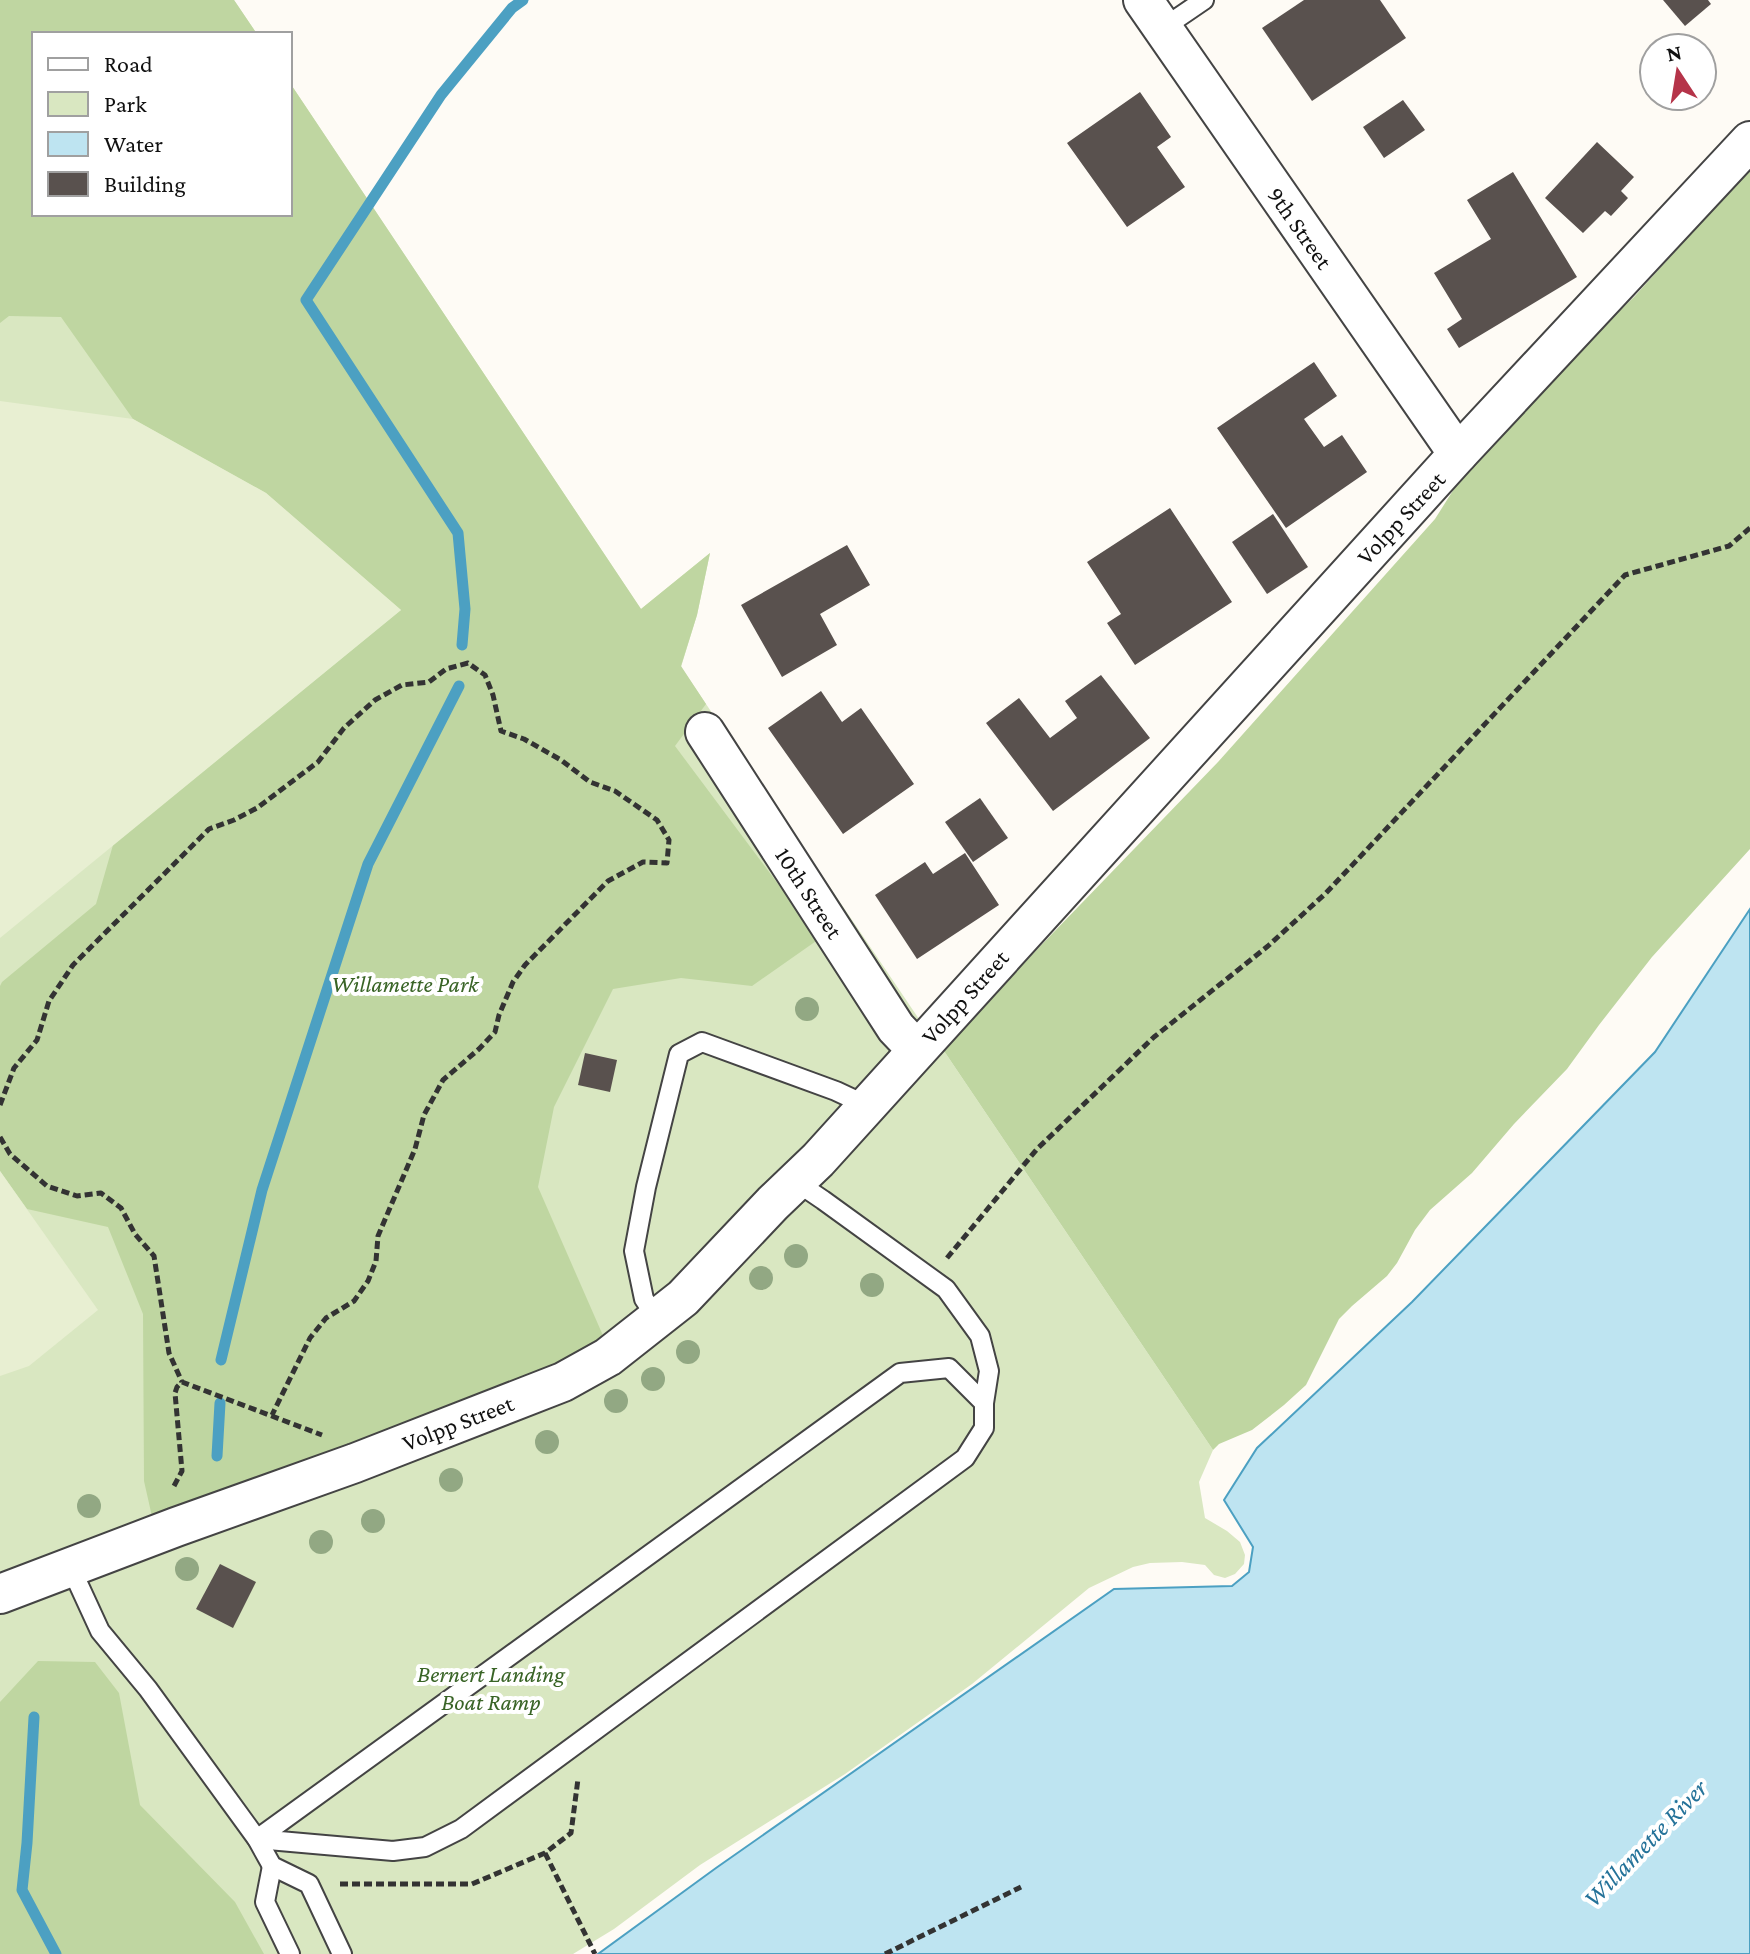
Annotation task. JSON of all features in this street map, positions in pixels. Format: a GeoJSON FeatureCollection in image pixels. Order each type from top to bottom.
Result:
{"type":"FeatureCollection","features":[{"type":"Feature","properties":{"kind":"street","name":"9th Street"},"geometry":{"type":"LineString","coordinates":[[1153,14],[1458,454]]}},
{"type":"Feature","properties":{"kind":"street","name":"Volpp Street"},"geometry":{"type":"LineString","coordinates":[[0,1594],[355,1463],[563,1382],[608,1357],[658,1320],[818,1160],[1458,454],[1750,141]]}},
{"type":"Feature","properties":{"kind":"street","name":"10th Street"},"geometry":{"type":"LineString","coordinates":[[705,732],[896,1028],[917,1050]]}},
{"type":"Feature","properties":{"kind":"lane"},"geometry":{"type":"LineString","coordinates":[[1153,14],[1204,0]]}},
{"type":"Feature","properties":{"kind":"lane"},"geometry":{"type":"LineString","coordinates":[[658,1320],[644,1299],[634,1251],[646,1187],[679,1054],[702,1042],[836,1091],[868,1106]]}},
{"type":"Feature","properties":{"kind":"lane"},"geometry":{"type":"LineString","coordinates":[[257,1839],[393,1851],[425,1847],[461,1829],[965,1458],[984,1428],[989,1371],[980,1336],[946,1289],[795,1181]]}},
{"type":"Feature","properties":{"kind":"lane"},"geometry":{"type":"LineString","coordinates":[[257,1839],[900,1373],[949,1368],[984,1403]]}},
{"type":"Feature","properties":{"kind":"lane"},"geometry":{"type":"LineString","coordinates":[[71,1568],[100,1631],[148,1689],[257,1839],[272,1866],[309,1884],[342,1954]]}},
{"type":"Feature","properties":{"kind":"lane"},"geometry":{"type":"LineString","coordinates":[[272,1866],[265,1902],[290,1954]]}},
{"type":"Feature","properties":{"kind":"path"},"geometry":{"type":"LineString","coordinates":[[931,1277],[1037,1149],[1154,1037],[1268,946],[1326,893],[1625,575],[1729,546],[1750,528]]}},
{"type":"Feature","properties":{"kind":"path"},"geometry":{"type":"LineString","coordinates":[[0,1105],[14,1068],[37,1040],[49,1001],[73,965],[209,829],[257,808],[318,762],[344,728],[375,700],[402,685],[429,682],[446,669],[468,663],[485,675],[501,731],[524,739],[561,760],[590,782],[615,791],[657,820],[669,840],[667,863],[643,862],[608,881],[525,965],[513,982],[495,1032],[443,1080],[424,1115],[415,1149],[378,1236],[376,1261],[368,1281],[354,1301],[326,1318],[310,1338],[272,1415]]}},
{"type":"Feature","properties":{"kind":"path"},"geometry":{"type":"LineString","coordinates":[[0,1137],[10,1154],[47,1186],[77,1196],[101,1193],[121,1208],[135,1234],[154,1256],[169,1353],[182,1382],[335,1438]]}},
{"type":"Feature","properties":{"kind":"path"},"geometry":{"type":"LineString","coordinates":[[170,1494],[182,1471],[175,1393],[182,1382]]}},
{"type":"Feature","properties":{"kind":"path"},"geometry":{"type":"LineString","coordinates":[[545,1853],[595,1954]]}},
{"type":"Feature","properties":{"kind":"path"},"geometry":{"type":"LineString","coordinates":[[885,1954],[1021,1887]]}},
{"type":"Feature","properties":{"kind":"green space","name":"Bernert Landing Boat Ramp"},"geometry":{"type":"Polygon","coordinates":[[[0,0],[234,0],[256,32],[32,32],[32,216],[292,216],[292,86],[641,609],[710,553],[697,615],[681,667],[1213,1450],[1199,1482],[1205,1518],[1240,1542],[1245,1555],[1244,1564],[1235,1574],[1225,1578],[1214,1575],[1205,1565],[1150,1563],[1133,1567],[1089,1588],[972,1684],[845,1774],[700,1865],[614,1929],[573,1954],[0,1954],[0,0]]]}},
{"type":"Feature","properties":{"kind":"green space","name":"Willamette Park"},"geometry":{"type":"Polygon","coordinates":[[[0,0],[234,0],[256,32],[32,32],[32,216],[292,216],[292,86],[641,609],[710,553],[697,615],[681,666],[706,704],[675,746],[819,939],[752,986],[681,978],[613,989],[554,1107],[538,1187],[608,1347],[153,1521],[144,1481],[143,1314],[108,1227],[27,1209],[0,1171],[0,986],[96,904],[113,845],[401,610],[266,493],[133,419],[61,317],[9,316],[0,323],[0,0]]]}},
{"type":"Feature","properties":{"kind":"green space"},"geometry":{"type":"Polygon","coordinates":[[[1750,168],[1750,849],[1652,957],[1567,1069],[1472,1173],[1430,1210],[1387,1276],[1339,1319],[1306,1385],[1252,1430],[1219,1444],[1213,1450],[942,1048],[1218,762],[1435,519],[1478,444],[1634,297],[1750,168]]]}},
{"type":"Feature","properties":{"kind":"green space"},"geometry":{"type":"Polygon","coordinates":[[[0,401],[133,419],[266,493],[401,610],[0,938],[0,401]]]}},
{"type":"Feature","properties":{"kind":"green space"},"geometry":{"type":"Polygon","coordinates":[[[0,1171],[98,1310],[29,1366],[0,1376],[0,1171]]]}},
{"type":"Feature","properties":{"kind":"green space"},"geometry":{"type":"Polygon","coordinates":[[[38,1661],[95,1662],[119,1693],[140,1805],[235,1902],[264,1954],[0,1954],[0,1702],[38,1661]]]}},
{"type":"Feature","properties":{"kind":"water","name":"Willamette River"},"geometry":{"type":"Polygon","coordinates":[[[1750,909],[1750,1954],[598,1954],[1114,1589],[1232,1586],[1249,1572],[1253,1547],[1224,1500],[1257,1448],[1412,1302],[1655,1052],[1750,909]]]}},
{"type":"Feature","properties":{"kind":"building"},"geometry":{"type":"Polygon","coordinates":[[[1304,0],[1380,0],[1406,38],[1312,101],[1262,28],[1304,0]]]}},
{"type":"Feature","properties":{"kind":"building"},"geometry":{"type":"Polygon","coordinates":[[[1663,0],[1708,0],[1711,4],[1685,26],[1663,0]]]}},
{"type":"Feature","properties":{"kind":"building"},"geometry":{"type":"Polygon","coordinates":[[[1140,92],[1171,137],[1157,147],[1185,187],[1127,227],[1067,143],[1140,92]]]}},
{"type":"Feature","properties":{"kind":"building"},"geometry":{"type":"Polygon","coordinates":[[[1403,100],[1425,130],[1384,158],[1363,127],[1403,100]]]}},
{"type":"Feature","properties":{"kind":"building"},"geometry":{"type":"Polygon","coordinates":[[[1597,142],[1634,177],[1621,191],[1628,198],[1611,216],[1605,211],[1583,233],[1545,198],[1597,142]]]}},
{"type":"Feature","properties":{"kind":"building"},"geometry":{"type":"Polygon","coordinates":[[[1513,172],[1577,277],[1459,348],[1447,329],[1462,319],[1434,273],[1491,239],[1467,200],[1513,172]]]}},
{"type":"Feature","properties":{"kind":"building"},"geometry":{"type":"Polygon","coordinates":[[[1314,362],[1337,396],[1304,419],[1324,447],[1342,435],[1367,472],[1286,528],[1217,428],[1314,362]]]}},
{"type":"Feature","properties":{"kind":"building"},"geometry":{"type":"Polygon","coordinates":[[[1170,508],[1232,602],[1135,665],[1107,623],[1121,614],[1087,562],[1170,508]]]}},
{"type":"Feature","properties":{"kind":"building"},"geometry":{"type":"Polygon","coordinates":[[[1273,514],[1308,567],[1267,594],[1232,542],[1273,514]]]}},
{"type":"Feature","properties":{"kind":"building"},"geometry":{"type":"Polygon","coordinates":[[[847,545],[870,585],[820,614],[837,645],[782,677],[741,605],[847,545]]]}},
{"type":"Feature","properties":{"kind":"building"},"geometry":{"type":"Polygon","coordinates":[[[1101,675],[1150,738],[1053,811],[986,723],[1019,698],[1050,738],[1077,718],[1065,701],[1101,675]]]}},
{"type":"Feature","properties":{"kind":"building"},"geometry":{"type":"Polygon","coordinates":[[[821,691],[842,722],[861,708],[914,784],[843,834],[768,728],[821,691]]]}},
{"type":"Feature","properties":{"kind":"building"},"geometry":{"type":"Polygon","coordinates":[[[980,798],[1008,838],[973,862],[945,822],[980,798]]]}},
{"type":"Feature","properties":{"kind":"building"},"geometry":{"type":"Polygon","coordinates":[[[965,853],[999,905],[917,959],[875,895],[925,862],[933,874],[965,853]]]}},
{"type":"Feature","properties":{"kind":"building"},"geometry":{"type":"Polygon","coordinates":[[[585,1053],[617,1060],[610,1092],[578,1085],[585,1053]]]}},
{"type":"Feature","properties":{"kind":"building"},"geometry":{"type":"Polygon","coordinates":[[[220,1564],[256,1582],[233,1628],[196,1609],[220,1564]]]}},
{"type":"Feature","properties":{"kind":"waterway"},"geometry":{"type":"LineString","coordinates":[[462,645],[465,609],[458,533],[306,300],[441,95],[512,8],[523,0]]}},
{"type":"Feature","properties":{"kind":"waterway"},"geometry":{"type":"LineString","coordinates":[[221,1360],[262,1190],[368,864],[459,686]]}},
{"type":"Feature","properties":{"kind":"waterway"},"geometry":{"type":"LineString","coordinates":[[217,1456],[220,1403]]}},
{"type":"Feature","properties":{"kind":"waterway"},"geometry":{"type":"LineString","coordinates":[[34,1717],[22,1890],[56,1954]]}}]}
